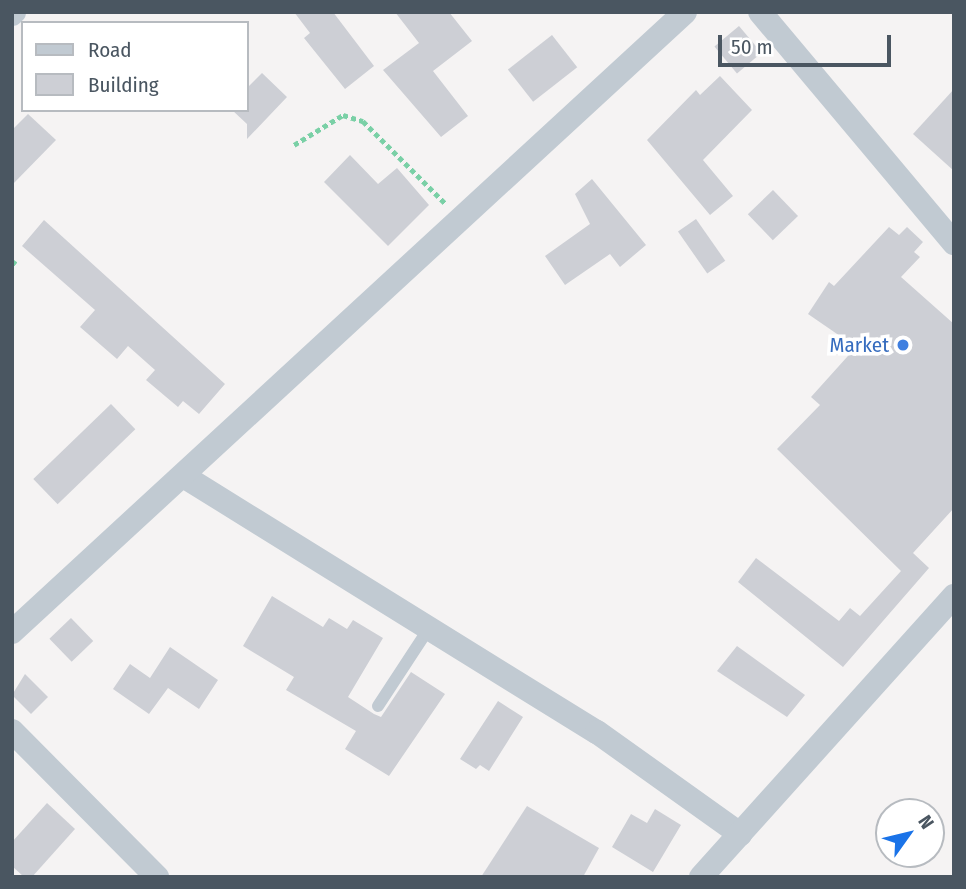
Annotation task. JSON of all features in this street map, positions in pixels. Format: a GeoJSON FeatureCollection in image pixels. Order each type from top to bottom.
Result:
{"type":"FeatureCollection","features":[{"type":"Feature","properties":{"kind":"street"},"geometry":{"type":"LineString","coordinates":[[12,632],[186,477],[685,12]]}},
{"type":"Feature","properties":{"kind":"street"},"geometry":{"type":"LineString","coordinates":[[760,12],[950,232]]}},
{"type":"Feature","properties":{"kind":"street"},"geometry":{"type":"LineString","coordinates":[[186,477],[597,732],[740,834]]}},
{"type":"Feature","properties":{"kind":"street"},"geometry":{"type":"LineString","coordinates":[[701,877],[954,596]]}},
{"type":"Feature","properties":{"kind":"street"},"geometry":{"type":"LineString","coordinates":[[12,732],[157,877]]}},
{"type":"Feature","properties":{"kind":"lane"},"geometry":{"type":"LineString","coordinates":[[378,706],[429,628]]}},
{"type":"Feature","properties":{"kind":"path"},"geometry":{"type":"LineString","coordinates":[[294,145],[342,115],[363,121],[461,221]]}},
{"type":"Feature","properties":{"kind":"building"},"geometry":{"type":"Polygon","coordinates":[[[294,12],[333,12],[374,66],[345,89],[304,38],[310,33],[294,12]]]}},
{"type":"Feature","properties":{"kind":"building"},"geometry":{"type":"Polygon","coordinates":[[[395,12],[449,12],[472,41],[433,71],[468,116],[441,137],[383,70],[419,43],[395,12]]]}},
{"type":"Feature","properties":{"kind":"building"},"geometry":{"type":"Polygon","coordinates":[[[739,26],[761,53],[737,73],[714,47],[739,26]]]}},
{"type":"Feature","properties":{"kind":"building"},"geometry":{"type":"Polygon","coordinates":[[[552,35],[577,67],[533,102],[508,69],[552,35]]]}},
{"type":"Feature","properties":{"kind":"building"},"geometry":{"type":"Polygon","coordinates":[[[262,73],[287,97],[247,139],[247,124],[234,112],[248,112],[248,87],[262,73]]]}},
{"type":"Feature","properties":{"kind":"building"},"geometry":{"type":"Polygon","coordinates":[[[720,76],[752,110],[703,160],[733,196],[710,215],[647,140],[696,90],[700,95],[720,76]]]}},
{"type":"Feature","properties":{"kind":"building"},"geometry":{"type":"Polygon","coordinates":[[[954,89],[954,171],[913,134],[954,89]]]}},
{"type":"Feature","properties":{"kind":"building"},"geometry":{"type":"Polygon","coordinates":[[[28,114],[56,140],[12,185],[12,130],[28,114]]]}},
{"type":"Feature","properties":{"kind":"building"},"geometry":{"type":"Polygon","coordinates":[[[350,155],[378,184],[397,168],[429,205],[388,246],[324,182],[350,155]]]}},
{"type":"Feature","properties":{"kind":"building"},"geometry":{"type":"Polygon","coordinates":[[[592,179],[646,245],[620,267],[610,254],[565,285],[545,256],[590,224],[575,194],[592,179]]]}},
{"type":"Feature","properties":{"kind":"building"},"geometry":{"type":"Polygon","coordinates":[[[773,190],[798,216],[773,240],[748,214],[773,190]]]}},
{"type":"Feature","properties":{"kind":"building"},"geometry":{"type":"Polygon","coordinates":[[[696,219],[725,261],[707,273],[678,232],[696,219]]]}},
{"type":"Feature","properties":{"kind":"building"},"geometry":{"type":"Polygon","coordinates":[[[44,220],[225,384],[199,414],[183,401],[178,407],[146,380],[155,370],[128,346],[117,359],[80,327],[95,310],[22,246],[44,220]]]}},
{"type":"Feature","properties":{"kind":"building"},"geometry":{"type":"Polygon","coordinates":[[[889,227],[899,235],[907,227],[923,242],[914,252],[920,257],[901,277],[954,324],[954,508],[913,553],[929,568],[843,667],[738,582],[756,558],[839,621],[850,608],[860,616],[901,571],[777,449],[820,405],[811,397],[856,347],[808,314],[829,282],[834,286],[889,227]]]}},
{"type":"Feature","properties":{"kind":"building"},"geometry":{"type":"Polygon","coordinates":[[[111,404],[135,429],[58,504],[33,479],[111,404]]]}},
{"type":"Feature","properties":{"kind":"building"},"geometry":{"type":"Polygon","coordinates":[[[272,596],[323,627],[329,618],[347,629],[353,620],[383,638],[348,697],[374,714],[381,717],[411,672],[445,694],[389,776],[345,749],[356,731],[286,690],[294,677],[243,646],[272,596]]]}},
{"type":"Feature","properties":{"kind":"building"},"geometry":{"type":"Polygon","coordinates":[[[71,618],[93,641],[72,662],[49,639],[71,618]]]}},
{"type":"Feature","properties":{"kind":"building"},"geometry":{"type":"Polygon","coordinates":[[[737,646],[805,695],[787,717],[717,671],[737,646]]]}},
{"type":"Feature","properties":{"kind":"building"},"geometry":{"type":"Polygon","coordinates":[[[170,647],[218,680],[199,709],[168,688],[149,714],[113,689],[130,664],[150,678],[170,647]]]}},
{"type":"Feature","properties":{"kind":"building"},"geometry":{"type":"Polygon","coordinates":[[[25,674],[48,697],[31,714],[12,695],[25,674]]]}},
{"type":"Feature","properties":{"kind":"building"},"geometry":{"type":"Polygon","coordinates":[[[498,701],[523,717],[489,771],[480,765],[476,769],[460,759],[498,701]]]}},
{"type":"Feature","properties":{"kind":"building"},"geometry":{"type":"Polygon","coordinates":[[[47,803],[75,829],[32,877],[24,877],[12,866],[12,842],[47,803]]]}},
{"type":"Feature","properties":{"kind":"building"},"geometry":{"type":"Polygon","coordinates":[[[527,806],[599,848],[583,877],[481,877],[527,806]]]}},
{"type":"Feature","properties":{"kind":"building"},"geometry":{"type":"Polygon","coordinates":[[[655,809],[681,825],[653,872],[612,847],[631,814],[647,823],[655,809]]]}},
{"type":"Feature","properties":{"kind":"place","name":"Market"},"geometry":{"type":"Point","coordinates":[903,345]}}]}
